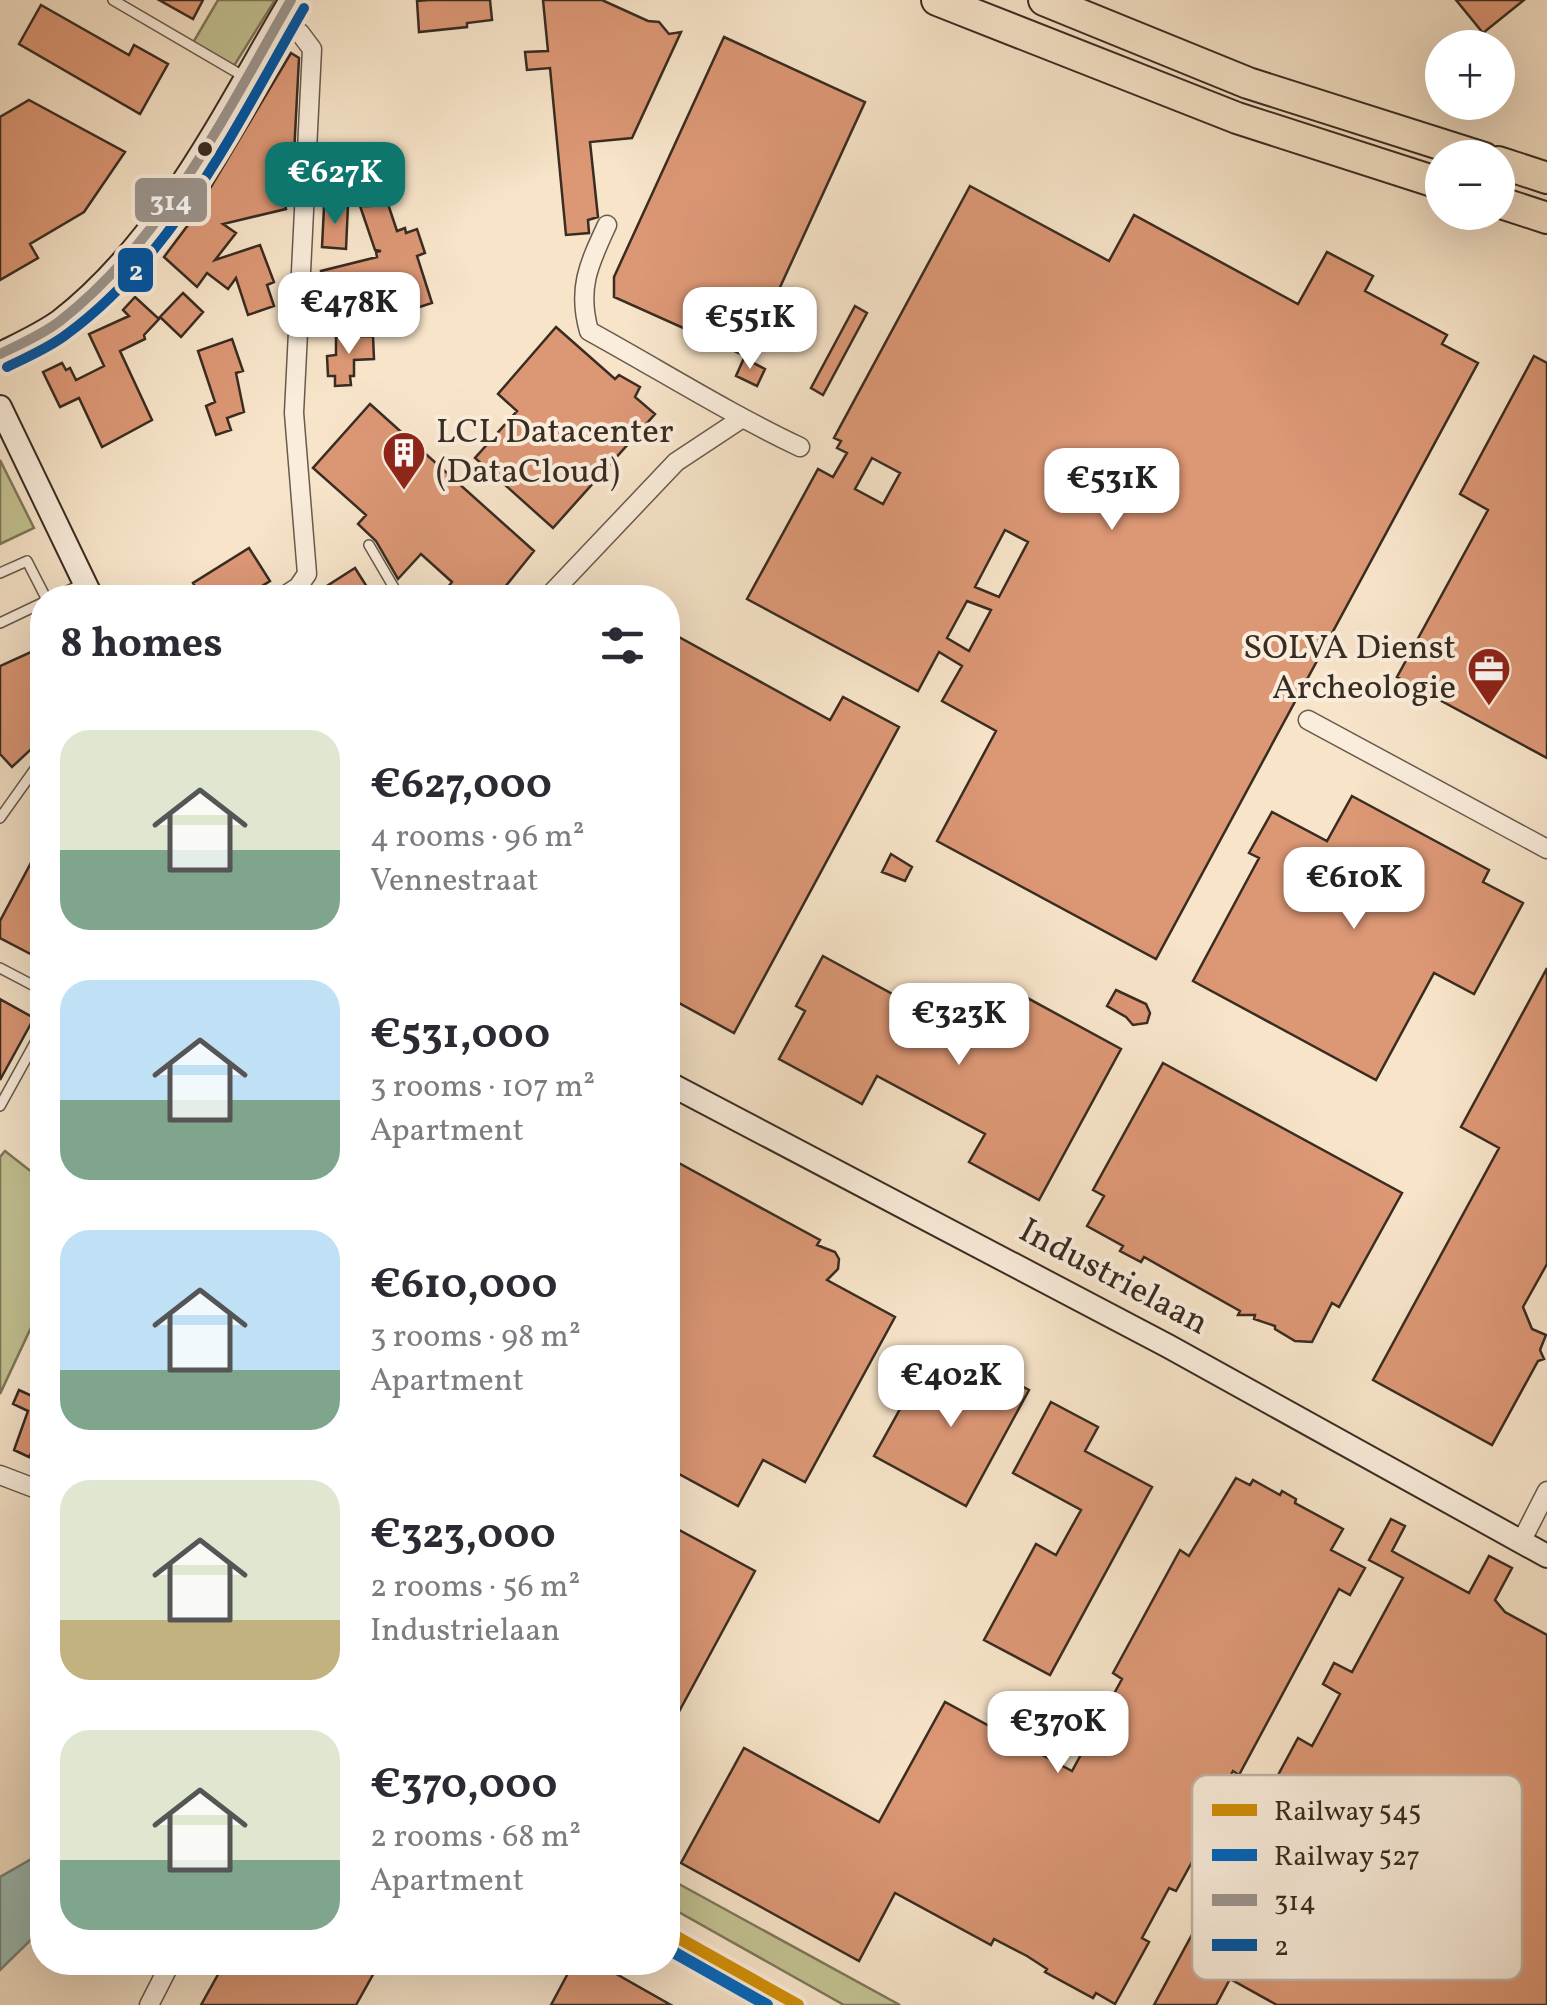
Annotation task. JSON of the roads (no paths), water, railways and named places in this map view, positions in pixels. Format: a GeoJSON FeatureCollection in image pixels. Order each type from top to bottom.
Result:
{"type":"FeatureCollection","features":[{"type":"Feature","properties":{"kind":"highway"},"geometry":{"type":"LineString","coordinates":[[937,0],[1237,118],[1425,179]]}},
{"type":"Feature","properties":{"kind":"highway"},"geometry":{"type":"LineString","coordinates":[[1044,0],[1248,82],[1428,140]]}},
{"type":"Feature","properties":{"kind":"highway"},"geometry":{"type":"LineString","coordinates":[[1515,168],[1547,178]]}},
{"type":"Feature","properties":{"kind":"highway"},"geometry":{"type":"LineString","coordinates":[[1515,208],[1547,218]]}},
{"type":"Feature","properties":{"kind":"street"},"geometry":{"type":"LineString","coordinates":[[0,354],[59,322],[118,268],[158,217],[291,0]]}},
{"type":"Feature","properties":{"kind":"street"},"geometry":{"type":"LineString","coordinates":[[278,23],[300,33],[312,50],[294,413],[306,574],[299,585]]}},
{"type":"Feature","properties":{"kind":"street"},"geometry":{"type":"LineString","coordinates":[[607,225],[586,270],[583,308],[589,331],[711,398],[741,419],[800,447]]}},
{"type":"Feature","properties":{"kind":"street"},"geometry":{"type":"LineString","coordinates":[[0,407],[86,585]]}},
{"type":"Feature","properties":{"kind":"street"},"geometry":{"type":"LineString","coordinates":[[559,585],[676,462],[741,419]]}},
{"type":"Feature","properties":{"kind":"street"},"geometry":{"type":"LineString","coordinates":[[1308,720],[1547,848]]}},
{"type":"Feature","properties":{"kind":"street","name":"Industrielaan"},"geometry":{"type":"LineString","coordinates":[[680,1089],[1168,1346],[1547,1556]]}},
{"type":"Feature","properties":{"kind":"street"},"geometry":{"type":"LineString","coordinates":[[0,1475],[30,1486]]}},
{"type":"Feature","properties":{"kind":"street"},"geometry":{"type":"LineString","coordinates":[[1521,1542],[1547,1491]]}},
{"type":"Feature","properties":{"kind":"street"},"geometry":{"type":"LineString","coordinates":[[149,2005],[164,1975]]}},
{"type":"Feature","properties":{"kind":"lane"},"geometry":{"type":"LineString","coordinates":[[113,0],[245,77]]}},
{"type":"Feature","properties":{"kind":"lane"},"geometry":{"type":"LineString","coordinates":[[369,544],[393,585]]}},
{"type":"Feature","properties":{"kind":"lane"},"geometry":{"type":"LineString","coordinates":[[0,572],[27,561],[40,585]]}},
{"type":"Feature","properties":{"kind":"lane"},"geometry":{"type":"LineString","coordinates":[[0,623],[30,608]]}},
{"type":"Feature","properties":{"kind":"lane"},"geometry":{"type":"LineString","coordinates":[[0,818],[30,776]]}},
{"type":"Feature","properties":{"kind":"lane"},"geometry":{"type":"LineString","coordinates":[[0,968],[30,984]]}},
{"type":"Feature","properties":{"kind":"lane"},"geometry":{"type":"LineString","coordinates":[[0,1106],[30,1052]]}},
{"type":"Feature","properties":{"kind":"water"},"geometry":{"type":"Polygon","coordinates":[[[30,1860],[30,1941],[0,1970],[0,1877],[30,1860]]]}},
{"type":"Feature","properties":{"kind":"rail line","name":"545"},"geometry":{"type":"LineString","coordinates":[[680,1939],[798,2005]]}},
{"type":"Feature","properties":{"kind":"rail line","name":"527"},"geometry":{"type":"LineString","coordinates":[[680,1956],[767,2005]]}},
{"type":"Feature","properties":{"kind":"place","name":"LCL Datacenter (DataCloud)"},"geometry":{"type":"Point","coordinates":[404,491]}},
{"type":"Feature","properties":{"kind":"place","name":"SOLVA Dienst Archeologie"},"geometry":{"type":"Point","coordinates":[1489,707]}}]}
